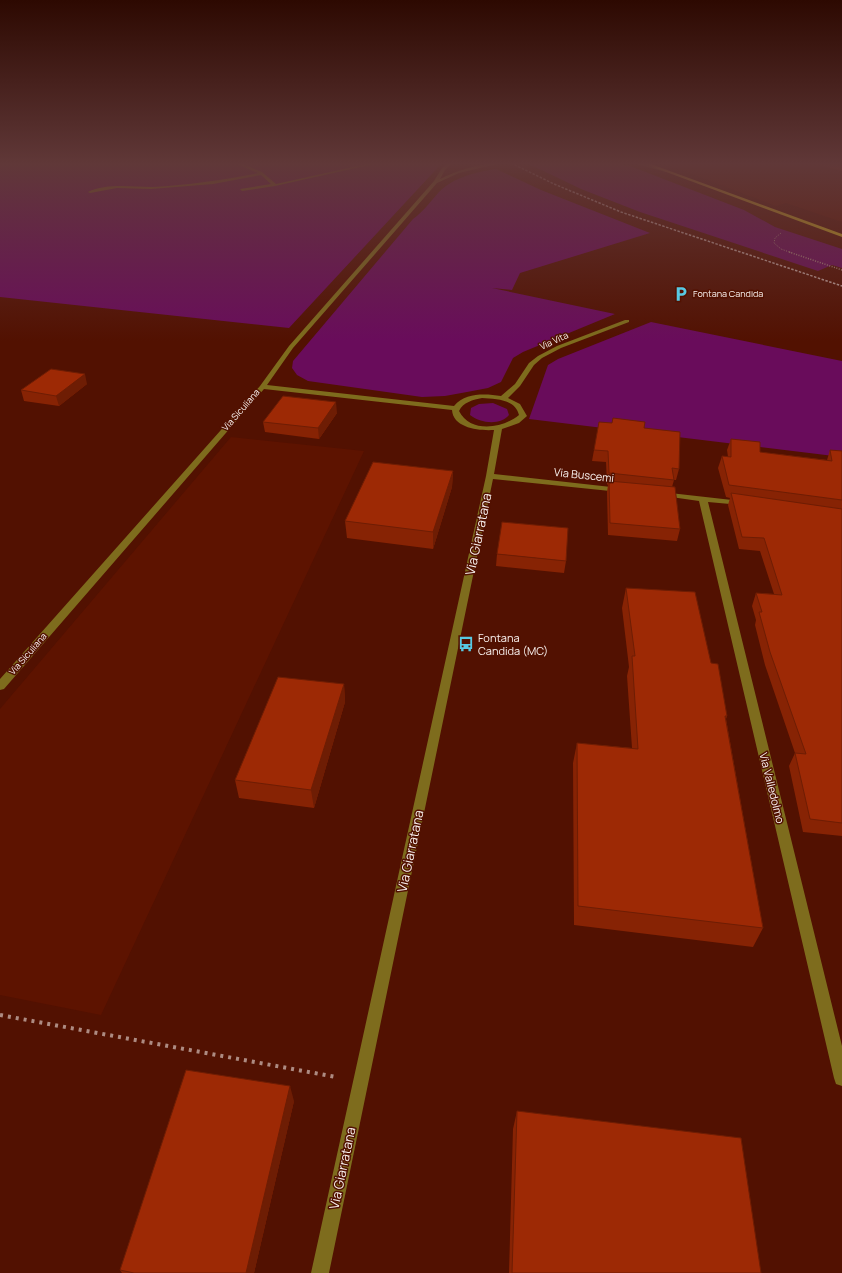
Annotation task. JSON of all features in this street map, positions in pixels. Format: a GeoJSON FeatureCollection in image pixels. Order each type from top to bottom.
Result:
{"type":"FeatureCollection","features":[{"type":"Feature","properties":{"kind":"main road"},"geometry":{"type":"LineString","coordinates":[[805,222],[842,236]]}},
{"type":"Feature","properties":{"kind":"street","name":"Via Siculiana"},"geometry":{"type":"LineString","coordinates":[[0,686],[262,387],[291,347],[400,222]]}},
{"type":"Feature","properties":{"kind":"street","name":"Via Vita"},"geometry":{"type":"LineString","coordinates":[[503,398],[518,384],[531,364],[540,357],[567,344],[627,321]]}},
{"type":"Feature","properties":{"kind":"street"},"geometry":{"type":"LineString","coordinates":[[262,387],[456,408]]}},
{"type":"Feature","properties":{"kind":"street"},"geometry":{"type":"LineString","coordinates":[[482,396],[503,398],[520,407],[523,416],[514,424],[498,428],[477,427],[465,423],[457,418],[455,411],[460,403],[482,396]]}},
{"type":"Feature","properties":{"kind":"street","name":"Via Giarratana"},"geometry":{"type":"LineString","coordinates":[[320,1273],[490,476],[498,428]]}},
{"type":"Feature","properties":{"kind":"street","name":"Via Buscemi"},"geometry":{"type":"LineString","coordinates":[[490,476],[632,491]]}},
{"type":"Feature","properties":{"kind":"street"},"geometry":{"type":"LineString","coordinates":[[656,493],[749,504]]}},
{"type":"Feature","properties":{"kind":"street","name":"Via Valledolmo"},"geometry":{"type":"LineString","coordinates":[[703,498],[842,1078]]}},
{"type":"Feature","properties":{"kind":"path"},"geometry":{"type":"LineString","coordinates":[[787,231],[775,238],[774,243],[777,246],[788,252],[842,270]]}},
{"type":"Feature","properties":{"kind":"path"},"geometry":{"type":"LineString","coordinates":[[0,1015],[360,1081]]}},
{"type":"Feature","properties":{"kind":"shaded area"},"geometry":{"type":"Polygon","coordinates":[[[0,222],[387,222],[289,328],[0,297],[0,222]]]}},
{"type":"Feature","properties":{"kind":"shaded area"},"geometry":{"type":"Polygon","coordinates":[[[410,222],[623,222],[650,233],[520,273],[512,290],[492,288],[615,314],[523,352],[513,358],[501,382],[488,388],[445,396],[422,397],[308,381],[297,375],[292,368],[293,361],[410,222]]]}},
{"type":"Feature","properties":{"kind":"shaded area"},"geometry":{"type":"Polygon","coordinates":[[[671,222],[767,222],[775,227],[842,249],[842,268],[832,265],[818,271],[671,222]]]}},
{"type":"Feature","properties":{"kind":"shaded area"},"geometry":{"type":"Polygon","coordinates":[[[651,322],[842,361],[842,457],[529,419],[548,365],[558,359],[651,322]]]}},
{"type":"Feature","properties":{"kind":"shaded area"},"geometry":{"type":"Polygon","coordinates":[[[493,403],[507,409],[509,415],[501,421],[490,422],[479,420],[470,415],[471,408],[479,404],[493,403]]]}},
{"type":"Feature","properties":{"kind":"shaded area"},"geometry":{"type":"Polygon","coordinates":[[[231,437],[364,451],[101,1015],[0,995],[0,709],[231,437]]]}},
{"type":"Feature","properties":{"kind":"building"},"geometry":{"type":"Polygon","coordinates":[[[51,369],[85,374],[56,396],[21,390],[51,369]]]}},
{"type":"Feature","properties":{"kind":"building"},"geometry":{"type":"Polygon","coordinates":[[[283,396],[336,402],[318,428],[263,422],[283,396]]]}},
{"type":"Feature","properties":{"kind":"building"},"geometry":{"type":"Polygon","coordinates":[[[613,418],[645,422],[644,428],[680,432],[679,469],[672,468],[674,480],[609,473],[608,451],[594,450],[599,422],[612,423],[613,418]]]}},
{"type":"Feature","properties":{"kind":"building"},"geometry":{"type":"Polygon","coordinates":[[[731,439],[760,442],[760,452],[832,461],[830,450],[842,451],[842,500],[729,485],[722,456],[731,457],[731,439]]]}},
{"type":"Feature","properties":{"kind":"building"},"geometry":{"type":"Polygon","coordinates":[[[373,462],[453,471],[433,532],[345,521],[373,462]]]}},
{"type":"Feature","properties":{"kind":"building"},"geometry":{"type":"Polygon","coordinates":[[[609,481],[675,487],[680,529],[610,523],[609,481]]]}},
{"type":"Feature","properties":{"kind":"building"},"geometry":{"type":"Polygon","coordinates":[[[731,493],[842,509],[842,823],[810,819],[795,753],[806,754],[770,652],[759,612],[762,612],[756,593],[782,595],[764,538],[742,537],[731,493]]]}},
{"type":"Feature","properties":{"kind":"building"},"geometry":{"type":"Polygon","coordinates":[[[502,522],[568,528],[566,561],[497,554],[502,522]]]}},
{"type":"Feature","properties":{"kind":"building"},"geometry":{"type":"Polygon","coordinates":[[[626,588],[695,592],[711,663],[718,664],[727,716],[725,716],[763,928],[578,906],[577,743],[638,749],[632,656],[635,656],[626,588]]]}},
{"type":"Feature","properties":{"kind":"building"},"geometry":{"type":"Polygon","coordinates":[[[278,677],[344,684],[311,790],[235,780],[278,677]]]}},
{"type":"Feature","properties":{"kind":"building"},"geometry":{"type":"Polygon","coordinates":[[[186,1070],[290,1086],[246,1273],[134,1273],[120,1270],[186,1070]]]}},
{"type":"Feature","properties":{"kind":"building"},"geometry":{"type":"Polygon","coordinates":[[[517,1111],[741,1138],[761,1273],[512,1273],[517,1111]]]}},
{"type":"Feature","properties":{"kind":"railway"},"geometry":{"type":"LineString","coordinates":[[652,222],[842,286]]}},
{"type":"Feature","properties":{"kind":"place","name":"Fontana Candida"},"geometry":{"type":"Point","coordinates":[681,294]}},
{"type":"Feature","properties":{"kind":"place","name":"Fontana Candida (MC)"},"geometry":{"type":"Point","coordinates":[466,644]}}]}
